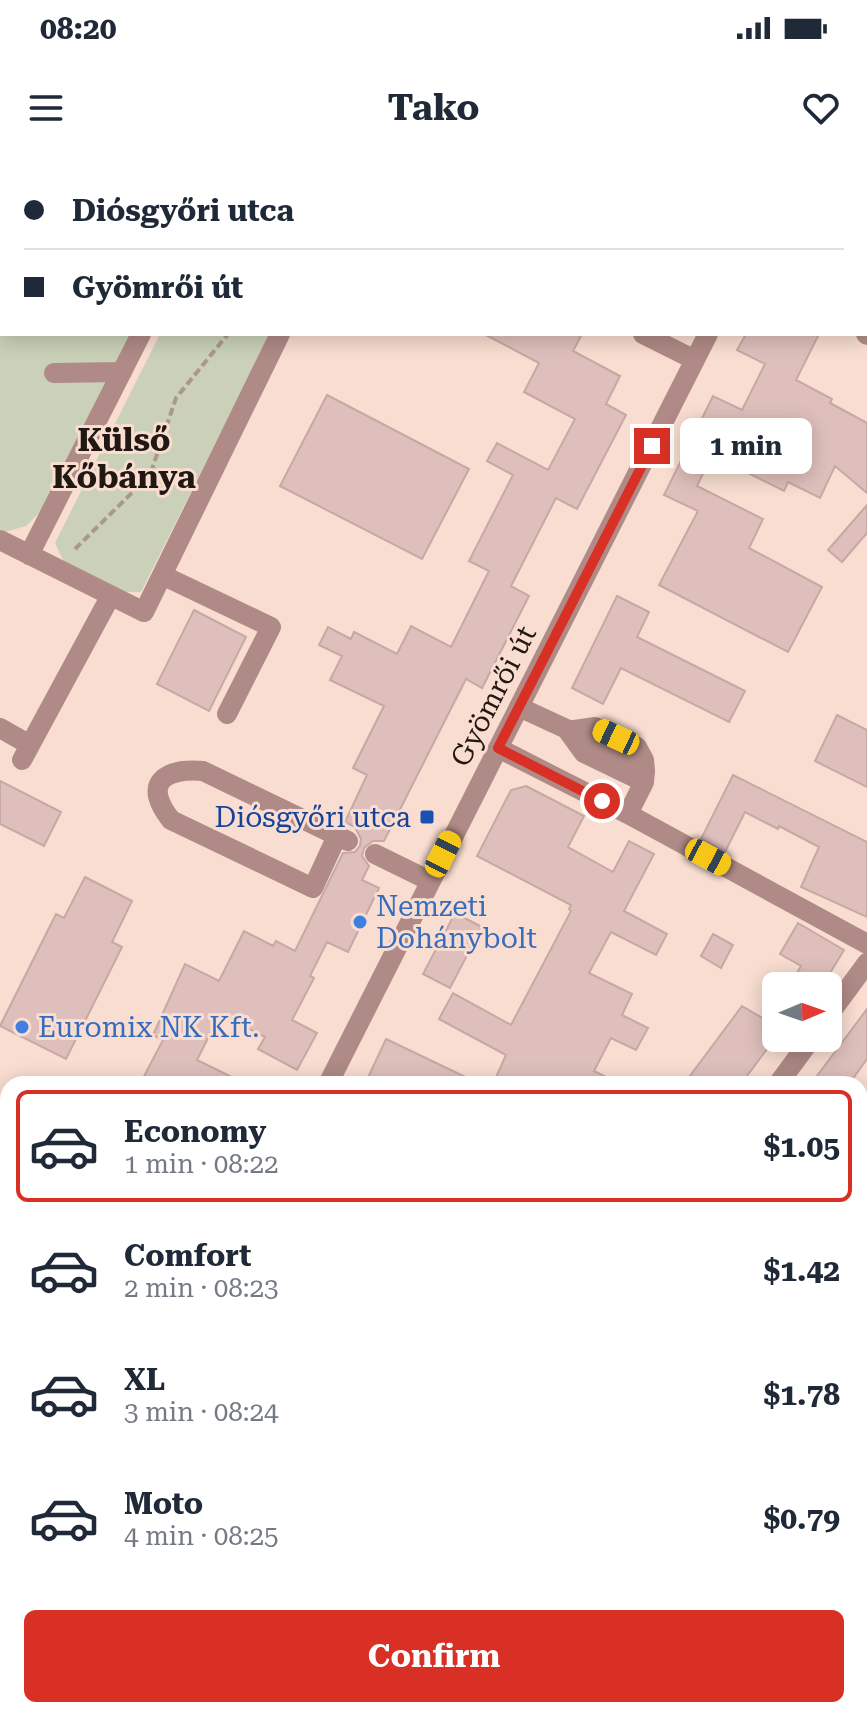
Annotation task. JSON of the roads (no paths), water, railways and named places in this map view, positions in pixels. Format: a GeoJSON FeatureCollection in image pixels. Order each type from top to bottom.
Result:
{"type":"FeatureCollection","features":[{"type":"Feature","properties":{"kind":"street"},"geometry":{"type":"LineString","coordinates":[[29,555],[140,336]]}},
{"type":"Feature","properties":{"kind":"street"},"geometry":{"type":"LineString","coordinates":[[2,545],[29,555],[144,612],[279,336]]}},
{"type":"Feature","properties":{"kind":"street"},"geometry":{"type":"LineString","coordinates":[[647,336],[695,360]]}},
{"type":"Feature","properties":{"kind":"street","name":"Gyömrői út"},"geometry":{"type":"LineString","coordinates":[[332,1076],[707,336]]}},
{"type":"Feature","properties":{"kind":"street"},"geometry":{"type":"LineString","coordinates":[[54,373],[122,372]]}},
{"type":"Feature","properties":{"kind":"street"},"geometry":{"type":"LineString","coordinates":[[164,576],[271,627],[227,714]]}},
{"type":"Feature","properties":{"kind":"street"},"geometry":{"type":"LineString","coordinates":[[0,728],[26,752],[110,597]]}},
{"type":"Feature","properties":{"kind":"street"},"geometry":{"type":"LineString","coordinates":[[519,707],[568,731],[584,753],[644,776]]}},
{"type":"Feature","properties":{"kind":"street"},"geometry":{"type":"LineString","coordinates":[[568,731],[595,727],[637,747],[644,760],[644,776],[628,814]]}},
{"type":"Feature","properties":{"kind":"street"},"geometry":{"type":"LineString","coordinates":[[498,748],[628,814],[867,944]]}},
{"type":"Feature","properties":{"kind":"street"},"geometry":{"type":"LineString","coordinates":[[179,769],[203,771],[343,839],[313,888],[171,820],[160,806],[158,790],[165,776],[179,769]]}},
{"type":"Feature","properties":{"kind":"street"},"geometry":{"type":"LineString","coordinates":[[375,854],[430,881]]}},
{"type":"Feature","properties":{"kind":"street"},"geometry":{"type":"LineString","coordinates":[[842,997],[867,963]]}},
{"type":"Feature","properties":{"kind":"street"},"geometry":{"type":"LineString","coordinates":[[784,1076],[802,1052]]}},
{"type":"Feature","properties":{"kind":"place","name":"Diósgyőri utca"},"geometry":{"type":"Point","coordinates":[427,817]}},
{"type":"Feature","properties":{"kind":"place","name":"Nemzeti Dohánybolt"},"geometry":{"type":"Point","coordinates":[360,922]}},
{"type":"Feature","properties":{"kind":"place","name":"Euromix NK Kft."},"geometry":{"type":"Point","coordinates":[22,1027]}},
{"type":"Feature","properties":{"kind":"district","name":"Külső Kőbánya"},"geometry":{"type":"Point","coordinates":[124,458]}}]}
